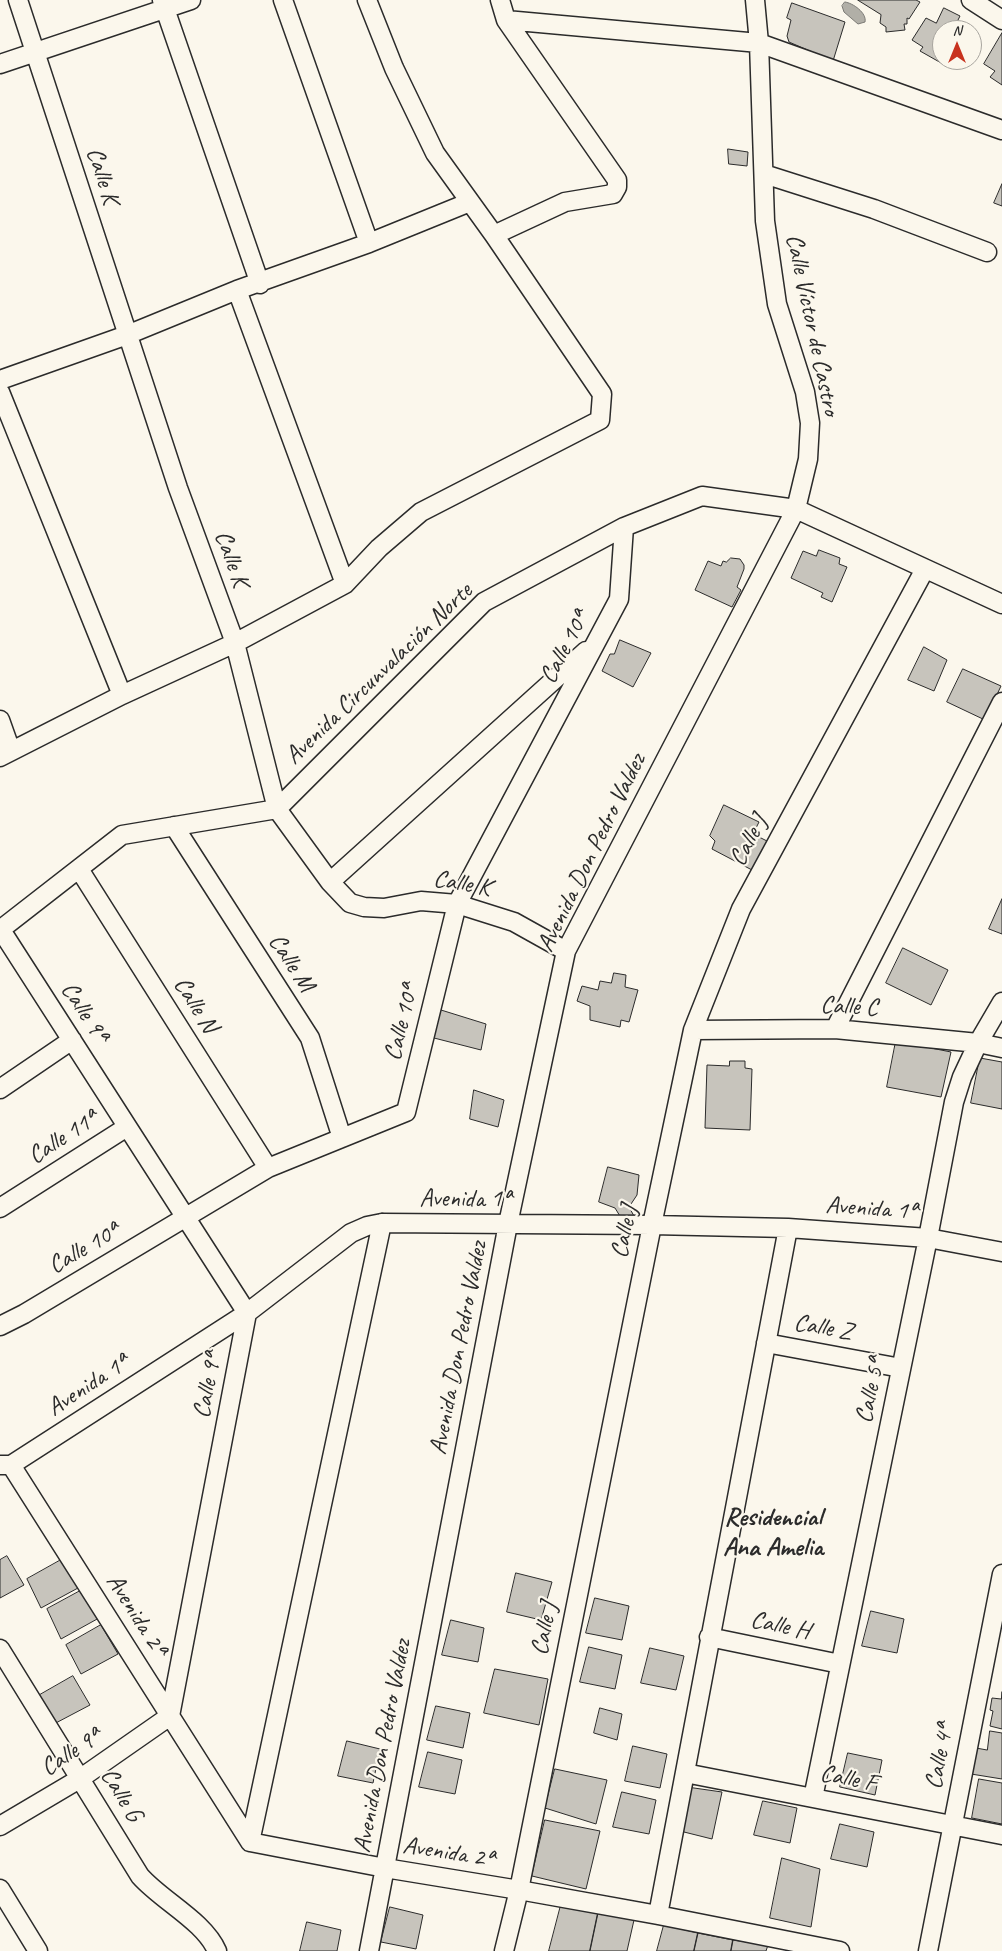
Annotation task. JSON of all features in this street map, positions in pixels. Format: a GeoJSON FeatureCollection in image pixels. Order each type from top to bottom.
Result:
{"type":"FeatureCollection","features":[{"type":"Feature","properties":{"kind":"street","name":"Calle K"},"geometry":{"type":"LineString","coordinates":[[18,0],[178,488],[235,642],[277,809],[330,882],[350,903],[364,907],[384,908],[421,901],[457,904],[514,922],[566,951]]}},
{"type":"Feature","properties":{"kind":"street"},"geometry":{"type":"LineString","coordinates":[[0,64],[36,53],[163,4],[191,0]]}},
{"type":"Feature","properties":{"kind":"street"},"geometry":{"type":"LineString","coordinates":[[283,0],[369,242]]}},
{"type":"Feature","properties":{"kind":"street"},"geometry":{"type":"LineString","coordinates":[[0,720],[5,754],[122,695],[235,642],[345,584],[379,548],[421,512],[600,420],[602,394],[494,235],[434,153],[394,68],[367,0]]}},
{"type":"Feature","properties":{"kind":"street"},"geometry":{"type":"LineString","coordinates":[[494,235],[565,202],[613,194],[617,187],[617,180],[506,20],[500,0]]}},
{"type":"Feature","properties":{"kind":"street","name":"Calle Víctor de Castro"},"geometry":{"type":"LineString","coordinates":[[755,0],[759,43],[765,221],[777,304],[805,392],[810,423],[808,459],[796,508]]}},
{"type":"Feature","properties":{"kind":"street"},"geometry":{"type":"LineString","coordinates":[[971,0],[1002,20]]}},
{"type":"Feature","properties":{"kind":"street"},"geometry":{"type":"LineString","coordinates":[[163,4],[260,284]]}},
{"type":"Feature","properties":{"kind":"street"},"geometry":{"type":"LineString","coordinates":[[506,20],[759,43],[1002,130]]}},
{"type":"Feature","properties":{"kind":"street"},"geometry":{"type":"LineString","coordinates":[[764,174],[874,209],[988,252]]}},
{"type":"Feature","properties":{"kind":"street"},"geometry":{"type":"LineString","coordinates":[[0,380],[127,335],[237,290],[260,284],[470,202]]}},
{"type":"Feature","properties":{"kind":"street"},"geometry":{"type":"LineString","coordinates":[[237,290],[345,584]]}},
{"type":"Feature","properties":{"kind":"street"},"geometry":{"type":"LineString","coordinates":[[0,392],[122,695]]}},
{"type":"Feature","properties":{"kind":"street","name":"Avenida Circunvalación Norte"},"geometry":{"type":"LineString","coordinates":[[277,809],[484,602],[624,527],[702,496],[796,508],[1002,604]]}},
{"type":"Feature","properties":{"kind":"street","name":"Avenida Don Pedro Valdez"},"geometry":{"type":"LineString","coordinates":[[369,1951],[508,1224],[566,951],[796,508]]}},
{"type":"Feature","properties":{"kind":"street","name":"Calle 10ª"},"geometry":{"type":"LineString","coordinates":[[0,1326],[24,1314],[268,1168],[406,1112],[457,904],[619,599],[624,527]]}},
{"type":"Feature","properties":{"kind":"street","name":"Calle J"},"geometry":{"type":"LineString","coordinates":[[504,1951],[519,1890],[652,1225],[693,1030],[741,909],[925,569]]}},
{"type":"Feature","properties":{"kind":"street"},"geometry":{"type":"LineString","coordinates":[[330,882],[595,643]]}},
{"type":"Feature","properties":{"kind":"street"},"geometry":{"type":"LineString","coordinates":[[835,1029],[1002,702]]}},
{"type":"Feature","properties":{"kind":"street"},"geometry":{"type":"LineString","coordinates":[[0,930],[122,835],[277,809]]}},
{"type":"Feature","properties":{"kind":"street","name":"Calle M"},"geometry":{"type":"LineString","coordinates":[[174,826],[310,1038],[342,1138]]}},
{"type":"Feature","properties":{"kind":"street","name":"Calle N"},"geometry":{"type":"LineString","coordinates":[[79,868],[268,1168]]}},
{"type":"Feature","properties":{"kind":"street","name":"Calle 9ª"},"geometry":{"type":"LineString","coordinates":[[0,930],[247,1313],[170,1716],[81,1778],[0,1826]]}},
{"type":"Feature","properties":{"kind":"street","name":"Calle 5ª"},"geometry":{"type":"LineString","coordinates":[[813,1798],[928,1238],[954,1102],[962,1077],[978,1043],[1002,1002]]}},
{"type":"Feature","properties":{"kind":"street","name":"Calle C"},"geometry":{"type":"LineString","coordinates":[[693,1030],[835,1029],[978,1043],[1002,1048]]}},
{"type":"Feature","properties":{"kind":"street"},"geometry":{"type":"LineString","coordinates":[[0,1089],[72,1040]]}},
{"type":"Feature","properties":{"kind":"street","name":"Calle 11ª"},"geometry":{"type":"LineString","coordinates":[[0,1208],[127,1127]]}},
{"type":"Feature","properties":{"kind":"street"},"geometry":{"type":"LineString","coordinates":[[250,1842],[382,1223]]}},
{"type":"Feature","properties":{"kind":"street","name":"Avenida 1ª"},"geometry":{"type":"LineString","coordinates":[[6,1465],[247,1313],[351,1233],[367,1226],[382,1223],[788,1228],[928,1238],[1002,1252]]}},
{"type":"Feature","properties":{"kind":"street"},"geometry":{"type":"LineString","coordinates":[[658,1915],[788,1228]]}},
{"type":"Feature","properties":{"kind":"street","name":"Calle Z"},"geometry":{"type":"LineString","coordinates":[[766,1343],[901,1368]]}},
{"type":"Feature","properties":{"kind":"street","name":"Avenida 2ª"},"geometry":{"type":"LineString","coordinates":[[6,1465],[250,1842],[385,1868],[658,1915],[840,1951]]}},
{"type":"Feature","properties":{"kind":"street","name":"Calle 4ª"},"geometry":{"type":"LineString","coordinates":[[928,1951],[1002,1574]]}},
{"type":"Feature","properties":{"kind":"street","name":"Calle H"},"geometry":{"type":"LineString","coordinates":[[709,1638],[840,1664]]}},
{"type":"Feature","properties":{"kind":"street","name":"Calle G"},"geometry":{"type":"LineString","coordinates":[[0,1649],[140,1876],[150,1888],[164,1896],[209,1937],[216,1951]]}},
{"type":"Feature","properties":{"kind":"street","name":"Calle F"},"geometry":{"type":"LineString","coordinates":[[684,1773],[1002,1835]]}},
{"type":"Feature","properties":{"kind":"street"},"geometry":{"type":"LineString","coordinates":[[0,1889],[38,1951]]}},
{"type":"Feature","properties":{"kind":"shaded area"},"geometry":{"type":"Polygon","coordinates":[[[845,2],[859,9],[864,15],[865,22],[858,24],[844,12],[842,6],[845,2]]]}},
{"type":"Feature","properties":{"kind":"building"},"geometry":{"type":"Polygon","coordinates":[[[858,0],[916,0],[920,2],[909,19],[907,18],[907,24],[904,24],[905,30],[886,32],[886,27],[880,23],[881,15],[858,0]]]}},
{"type":"Feature","properties":{"kind":"building"},"geometry":{"type":"Polygon","coordinates":[[[792,3],[845,22],[833,61],[789,42],[787,36],[791,20],[787,18],[792,3]]]}},
{"type":"Feature","properties":{"kind":"building"},"geometry":{"type":"Polygon","coordinates":[[[944,8],[960,16],[958,20],[938,20],[944,8]]]}},
{"type":"Feature","properties":{"kind":"building"},"geometry":{"type":"Polygon","coordinates":[[[926,18],[932,21],[932,58],[920,51],[923,47],[912,40],[926,18]]]}},
{"type":"Feature","properties":{"kind":"building"},"geometry":{"type":"Polygon","coordinates":[[[1002,33],[1002,85],[990,77],[995,71],[984,64],[1002,33]]]}},
{"type":"Feature","properties":{"kind":"building"},"geometry":{"type":"Polygon","coordinates":[[[728,149],[748,152],[747,166],[729,164],[728,149]]]}},
{"type":"Feature","properties":{"kind":"building"},"geometry":{"type":"Polygon","coordinates":[[[1002,184],[1002,206],[994,203],[1002,184]]]}},
{"type":"Feature","properties":{"kind":"building"},"geometry":{"type":"Polygon","coordinates":[[[819,550],[840,558],[839,564],[847,567],[832,602],[821,597],[823,593],[791,578],[803,551],[816,556],[819,550]]]}},
{"type":"Feature","properties":{"kind":"building"},"geometry":{"type":"Polygon","coordinates":[[[731,558],[740,559],[744,565],[737,587],[741,590],[732,607],[695,590],[708,561],[721,566],[723,561],[726,562],[731,558]]]}},
{"type":"Feature","properties":{"kind":"building"},"geometry":{"type":"Polygon","coordinates":[[[620,640],[651,653],[633,687],[602,671],[610,654],[614,654],[620,640]]]}},
{"type":"Feature","properties":{"kind":"building"},"geometry":{"type":"Polygon","coordinates":[[[924,647],[947,660],[934,691],[908,680],[924,647]]]}},
{"type":"Feature","properties":{"kind":"building"},"geometry":{"type":"Polygon","coordinates":[[[963,669],[1001,686],[985,720],[947,702],[963,669]]]}},
{"type":"Feature","properties":{"kind":"building"},"geometry":{"type":"Polygon","coordinates":[[[724,805],[759,822],[753,834],[767,841],[752,870],[712,849],[715,841],[710,836],[724,805]]]}},
{"type":"Feature","properties":{"kind":"building"},"geometry":{"type":"Polygon","coordinates":[[[1002,899],[1002,934],[989,929],[1002,899]]]}},
{"type":"Feature","properties":{"kind":"building"},"geometry":{"type":"Polygon","coordinates":[[[903,948],[948,970],[931,1005],[886,983],[903,948]]]}},
{"type":"Feature","properties":{"kind":"building"},"geometry":{"type":"Polygon","coordinates":[[[614,973],[626,975],[625,987],[638,990],[629,1022],[621,1020],[620,1027],[590,1020],[590,1006],[577,1001],[582,986],[598,990],[600,981],[611,983],[614,973]]]}},
{"type":"Feature","properties":{"kind":"building"},"geometry":{"type":"Polygon","coordinates":[[[441,1010],[486,1024],[481,1050],[434,1038],[441,1010]]]}},
{"type":"Feature","properties":{"kind":"building"},"geometry":{"type":"Polygon","coordinates":[[[896,1041],[951,1052],[941,1097],[887,1087],[896,1041]]]}},
{"type":"Feature","properties":{"kind":"building"},"geometry":{"type":"Polygon","coordinates":[[[980,1058],[1002,1062],[1002,1109],[971,1103],[980,1058]]]}},
{"type":"Feature","properties":{"kind":"building"},"geometry":{"type":"Polygon","coordinates":[[[730,1061],[745,1061],[745,1068],[752,1069],[750,1130],[705,1128],[707,1065],[729,1066],[730,1061]]]}},
{"type":"Feature","properties":{"kind":"building"},"geometry":{"type":"Polygon","coordinates":[[[474,1090],[504,1100],[498,1127],[470,1119],[474,1090]]]}},
{"type":"Feature","properties":{"kind":"building"},"geometry":{"type":"Polygon","coordinates":[[[608,1167],[639,1175],[637,1195],[629,1207],[634,1216],[623,1221],[615,1208],[599,1202],[608,1167]]]}},
{"type":"Feature","properties":{"kind":"building"},"geometry":{"type":"Polygon","coordinates":[[[7,1556],[24,1585],[0,1598],[0,1560],[7,1556]]]}},
{"type":"Feature","properties":{"kind":"building"},"geometry":{"type":"Polygon","coordinates":[[[61,1560],[78,1588],[41,1608],[27,1579],[61,1560]]]}},
{"type":"Feature","properties":{"kind":"building"},"geometry":{"type":"Polygon","coordinates":[[[516,1573],[552,1582],[541,1620],[507,1612],[516,1573]]]}},
{"type":"Feature","properties":{"kind":"building"},"geometry":{"type":"Polygon","coordinates":[[[82,1590],[99,1618],[61,1639],[47,1609],[82,1590]]]}},
{"type":"Feature","properties":{"kind":"building"},"geometry":{"type":"Polygon","coordinates":[[[595,1598],[629,1606],[622,1640],[586,1633],[595,1598]]]}},
{"type":"Feature","properties":{"kind":"building"},"geometry":{"type":"Polygon","coordinates":[[[871,1611],[904,1619],[897,1653],[862,1646],[871,1611]]]}},
{"type":"Feature","properties":{"kind":"building"},"geometry":{"type":"Polygon","coordinates":[[[451,1620],[484,1628],[478,1662],[442,1655],[451,1620]]]}},
{"type":"Feature","properties":{"kind":"building"},"geometry":{"type":"Polygon","coordinates":[[[101,1625],[118,1654],[81,1674],[66,1645],[101,1625]]]}},
{"type":"Feature","properties":{"kind":"building"},"geometry":{"type":"Polygon","coordinates":[[[589,1647],[622,1655],[615,1689],[580,1682],[589,1647]]]}},
{"type":"Feature","properties":{"kind":"building"},"geometry":{"type":"Polygon","coordinates":[[[650,1648],[684,1656],[676,1690],[641,1683],[650,1648]]]}},
{"type":"Feature","properties":{"kind":"building"},"geometry":{"type":"Polygon","coordinates":[[[495,1669],[548,1679],[539,1725],[484,1713],[495,1669]]]}},
{"type":"Feature","properties":{"kind":"building"},"geometry":{"type":"Polygon","coordinates":[[[73,1676],[90,1705],[52,1725],[38,1696],[73,1676]]]}},
{"type":"Feature","properties":{"kind":"building"},"geometry":{"type":"Polygon","coordinates":[[[1002,1692],[1002,1729],[990,1726],[993,1711],[990,1710],[992,1698],[1001,1699],[1002,1692]]]}},
{"type":"Feature","properties":{"kind":"building"},"geometry":{"type":"Polygon","coordinates":[[[436,1706],[470,1713],[463,1748],[427,1740],[436,1706]]]}},
{"type":"Feature","properties":{"kind":"building"},"geometry":{"type":"Polygon","coordinates":[[[600,1708],[622,1714],[617,1740],[594,1733],[600,1708]]]}},
{"type":"Feature","properties":{"kind":"building"},"geometry":{"type":"Polygon","coordinates":[[[990,1731],[1002,1733],[1002,1779],[971,1774],[976,1748],[987,1750],[990,1731]]]}},
{"type":"Feature","properties":{"kind":"building"},"geometry":{"type":"Polygon","coordinates":[[[347,1741],[380,1749],[373,1783],[338,1776],[347,1741]]]}},
{"type":"Feature","properties":{"kind":"building"},"geometry":{"type":"Polygon","coordinates":[[[633,1746],[667,1754],[660,1788],[625,1781],[633,1746]]]}},
{"type":"Feature","properties":{"kind":"building"},"geometry":{"type":"Polygon","coordinates":[[[428,1752],[462,1760],[455,1794],[419,1787],[428,1752]]]}},
{"type":"Feature","properties":{"kind":"building"},"geometry":{"type":"Polygon","coordinates":[[[848,1753],[882,1760],[875,1795],[840,1787],[848,1753]]]}},
{"type":"Feature","properties":{"kind":"building"},"geometry":{"type":"Polygon","coordinates":[[[555,1769],[607,1780],[596,1824],[545,1808],[555,1769]]]}},
{"type":"Feature","properties":{"kind":"building"},"geometry":{"type":"Polygon","coordinates":[[[979,1779],[1002,1783],[1002,1824],[972,1818],[979,1779]]]}},
{"type":"Feature","properties":{"kind":"building"},"geometry":{"type":"Polygon","coordinates":[[[687,1787],[722,1792],[712,1839],[680,1831],[687,1787]]]}},
{"type":"Feature","properties":{"kind":"building"},"geometry":{"type":"Polygon","coordinates":[[[622,1792],[656,1800],[649,1834],[613,1827],[622,1792]]]}},
{"type":"Feature","properties":{"kind":"building"},"geometry":{"type":"Polygon","coordinates":[[[763,1801],[797,1808],[790,1843],[754,1835],[763,1801]]]}},
{"type":"Feature","properties":{"kind":"building"},"geometry":{"type":"Polygon","coordinates":[[[545,1820],[600,1831],[586,1889],[532,1876],[545,1820]]]}},
{"type":"Feature","properties":{"kind":"building"},"geometry":{"type":"Polygon","coordinates":[[[840,1824],[874,1832],[867,1867],[831,1859],[840,1824]]]}},
{"type":"Feature","properties":{"kind":"building"},"geometry":{"type":"Polygon","coordinates":[[[782,1858],[820,1869],[811,1927],[770,1918],[782,1858]]]}},
{"type":"Feature","properties":{"kind":"building"},"geometry":{"type":"Polygon","coordinates":[[[561,1905],[598,1913],[590,1951],[549,1951],[561,1905]]]}},
{"type":"Feature","properties":{"kind":"building"},"geometry":{"type":"Polygon","coordinates":[[[390,1907],[423,1915],[416,1949],[381,1942],[390,1907]]]}},
{"type":"Feature","properties":{"kind":"building"},"geometry":{"type":"Polygon","coordinates":[[[598,1913],[634,1920],[627,1951],[590,1951],[598,1913]]]}},
{"type":"Feature","properties":{"kind":"building"},"geometry":{"type":"Polygon","coordinates":[[[307,1922],[341,1930],[337,1951],[300,1951],[307,1922]]]}},
{"type":"Feature","properties":{"kind":"building"},"geometry":{"type":"Polygon","coordinates":[[[664,1925],[698,1933],[694,1951],[657,1951],[664,1925]]]}},
{"type":"Feature","properties":{"kind":"building"},"geometry":{"type":"Polygon","coordinates":[[[698,1933],[733,1940],[731,1951],[694,1951],[698,1933]]]}},
{"type":"Feature","properties":{"kind":"building"},"geometry":{"type":"Polygon","coordinates":[[[733,1940],[768,1945],[766,1951],[731,1951],[733,1940]]]}},
{"type":"Feature","properties":{"kind":"district","name":"Residencial Ana Amelia"},"geometry":{"type":"Point","coordinates":[773,1533]}}]}
